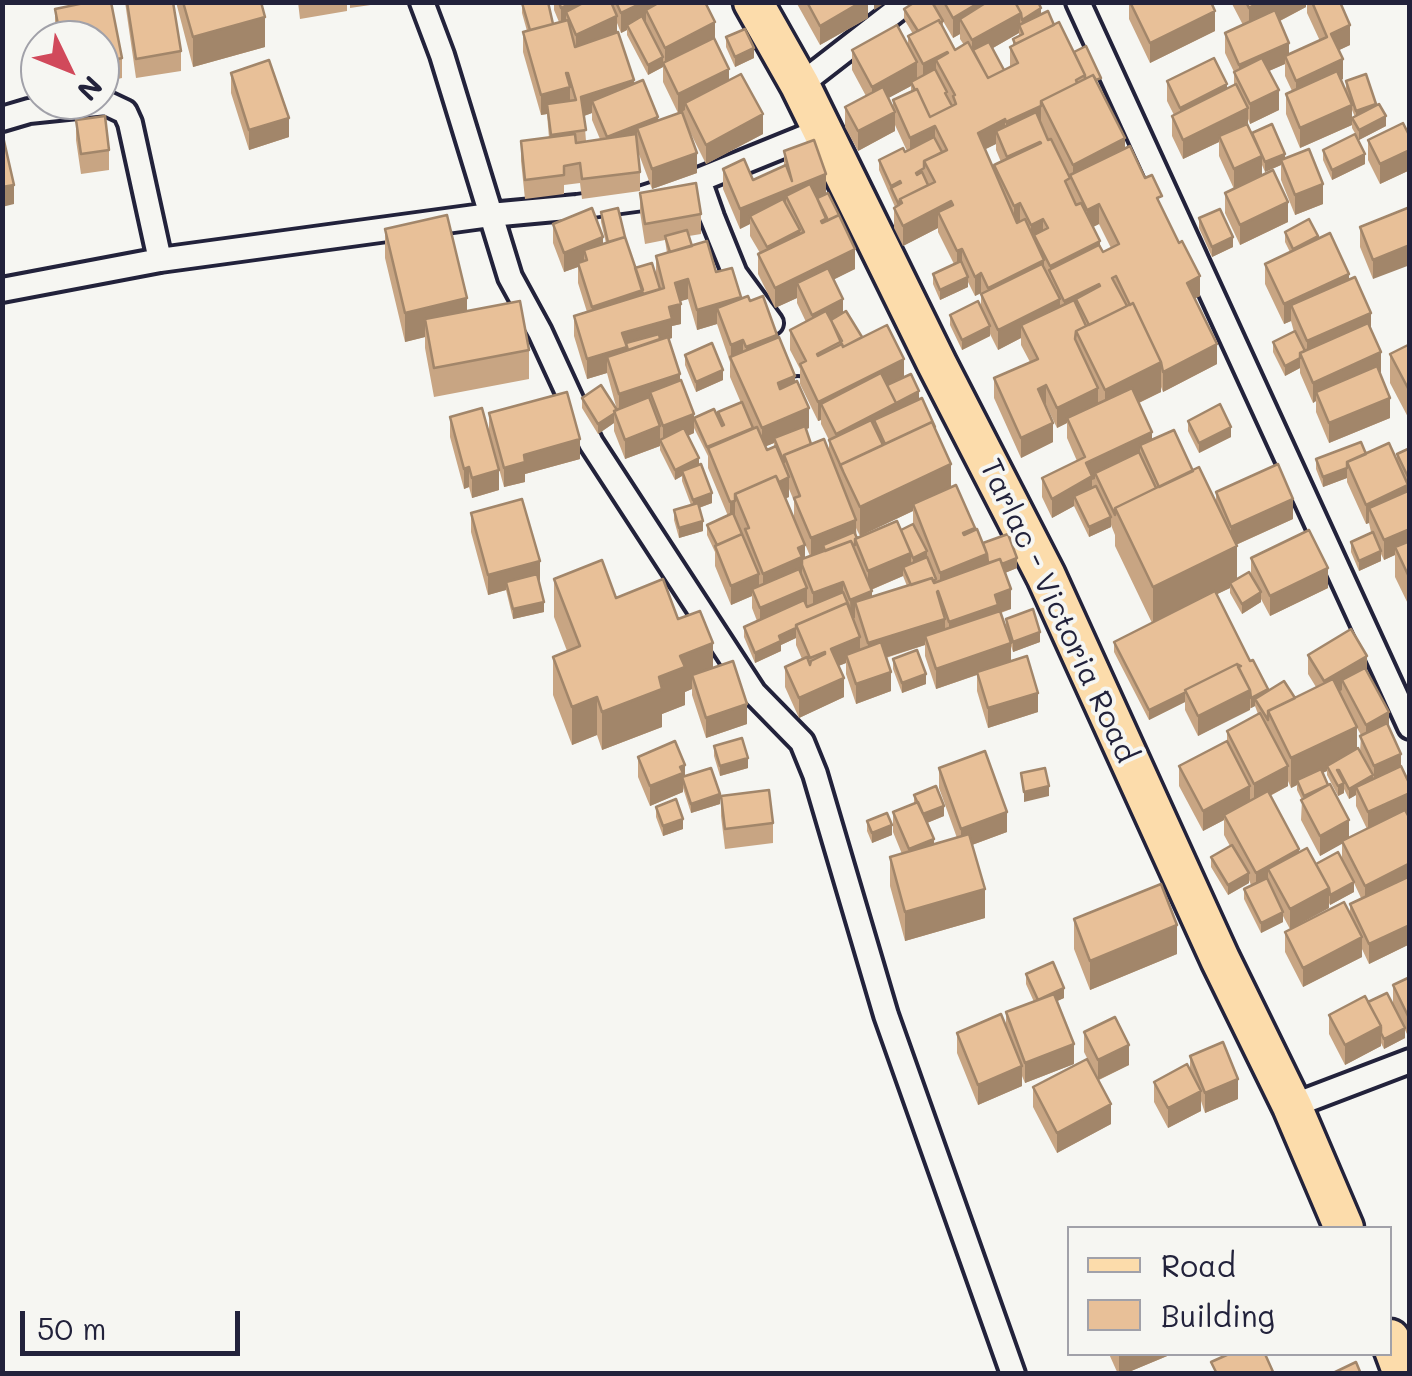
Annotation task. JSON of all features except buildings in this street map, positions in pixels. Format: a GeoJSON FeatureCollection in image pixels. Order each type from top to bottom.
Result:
{"type":"FeatureCollection","features":[{"type":"Feature","properties":{"kind":"main road","name":"Tarlac - Victoria Road"},"geometry":{"type":"LineString","coordinates":[[753,2],[800,85],[1046,576],[1220,959],[1292,1106],[1343,1226]]}},
{"type":"Feature","properties":{"kind":"main road"},"geometry":{"type":"LineString","coordinates":[[1392,1344],[1403,1374]]}},
{"type":"Feature","properties":{"kind":"street"},"geometry":{"type":"LineString","coordinates":[[422,2],[510,277],[591,443],[754,693],[802,742],[815,774],[886,1015],[1013,1374]]}},
{"type":"Feature","properties":{"kind":"street"},"geometry":{"type":"LineString","coordinates":[[800,85],[907,2]]}},
{"type":"Feature","properties":{"kind":"street"},"geometry":{"type":"LineString","coordinates":[[1078,2],[1410,727]]}},
{"type":"Feature","properties":{"kind":"street"},"geometry":{"type":"LineString","coordinates":[[2,119],[29,111],[106,104],[125,112],[160,260]]}},
{"type":"Feature","properties":{"kind":"street"},"geometry":{"type":"LineString","coordinates":[[2,290],[160,260],[643,198],[700,180],[822,130]]}},
{"type":"Feature","properties":{"kind":"street"},"geometry":{"type":"LineString","coordinates":[[700,180],[735,274],[770,321],[777,339]]}},
{"type":"Feature","properties":{"kind":"street"},"geometry":{"type":"LineString","coordinates":[[789,370],[824,450]]}},
{"type":"Feature","properties":{"kind":"street"},"geometry":{"type":"LineString","coordinates":[[1292,1106],[1410,1061]]}}]}
